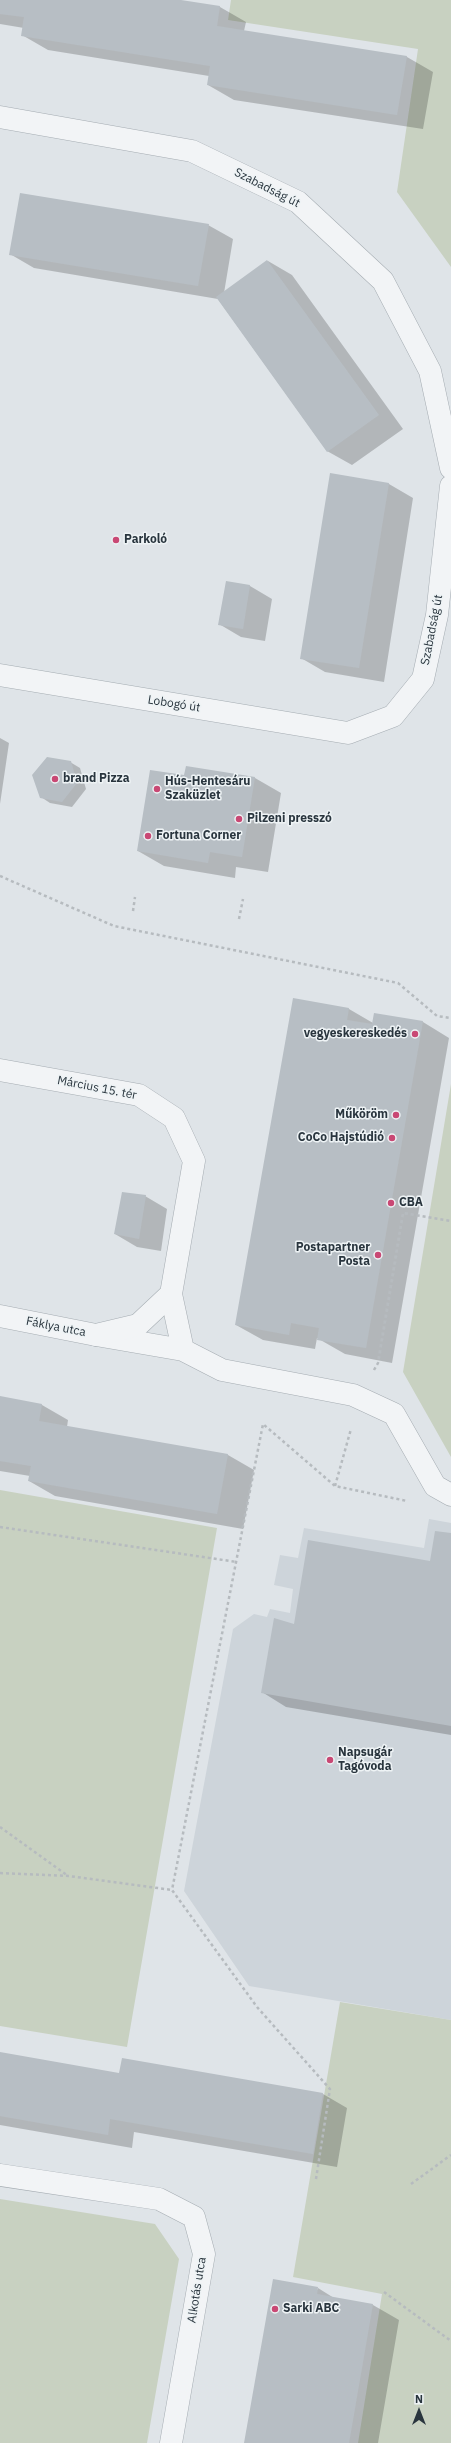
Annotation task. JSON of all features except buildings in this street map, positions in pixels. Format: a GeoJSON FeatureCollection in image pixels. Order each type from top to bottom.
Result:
{"type":"FeatureCollection","features":[{"type":"Feature","properties":{"kind":"street","name":"Szabadság út"},"geometry":{"type":"LineString","coordinates":[[0,117],[192,151],[298,202],[383,281],[430,371],[451,468]]}},
{"type":"Feature","properties":{"kind":"street","name":"Szabadság út"},"geometry":{"type":"LineString","coordinates":[[348,733],[393,716],[423,680],[447,562],[451,486]]}},
{"type":"Feature","properties":{"kind":"street","name":"Lobogó út"},"geometry":{"type":"LineString","coordinates":[[0,675],[348,733]]}},
{"type":"Feature","properties":{"kind":"street","name":"Március 15. tér"},"geometry":{"type":"LineString","coordinates":[[0,1070],[139,1095],[174,1118],[194,1161],[171,1294]]}},
{"type":"Feature","properties":{"kind":"street","name":"Fáklya utca"},"geometry":{"type":"LineString","coordinates":[[0,1316],[96,1335],[138,1325],[171,1294]]}},
{"type":"Feature","properties":{"kind":"street"},"geometry":{"type":"LineString","coordinates":[[171,1294],[184,1350]]}},
{"type":"Feature","properties":{"kind":"street"},"geometry":{"type":"LineString","coordinates":[[96,1335],[184,1350],[222,1370],[360,1399],[394,1414],[435,1486],[451,1496]]}},
{"type":"Feature","properties":{"kind":"street","name":"Alkotás utca"},"geometry":{"type":"LineString","coordinates":[[0,2175],[159,2199],[194,2217],[204,2254],[171,2443]]}},
{"type":"Feature","properties":{"kind":"path"},"geometry":{"type":"LineString","coordinates":[[0,876],[114,926],[398,983],[437,1016],[451,1018]]}},
{"type":"Feature","properties":{"kind":"path"},"geometry":{"type":"LineString","coordinates":[[133,911],[135,898]]}},
{"type":"Feature","properties":{"kind":"path"},"geometry":{"type":"LineString","coordinates":[[239,919],[243,899]]}},
{"type":"Feature","properties":{"kind":"path"},"geometry":{"type":"LineString","coordinates":[[335,1486],[360,1399],[378,1363],[403,1212],[451,1221]]}},
{"type":"Feature","properties":{"kind":"path"},"geometry":{"type":"LineString","coordinates":[[172,1890],[238,1562],[263,1424],[335,1486],[412,1502]]}},
{"type":"Feature","properties":{"kind":"path"},"geometry":{"type":"LineString","coordinates":[[0,1527],[238,1562]]}},
{"type":"Feature","properties":{"kind":"path"},"geometry":{"type":"LineString","coordinates":[[0,1827],[68,1876]]}},
{"type":"Feature","properties":{"kind":"path"},"geometry":{"type":"LineString","coordinates":[[0,1873],[68,1876],[172,1890],[257,2007],[330,2089],[316,2179]]}},
{"type":"Feature","properties":{"kind":"path"},"geometry":{"type":"LineString","coordinates":[[411,2184],[451,2155]]}},
{"type":"Feature","properties":{"kind":"path"},"geometry":{"type":"LineString","coordinates":[[384,2292],[451,2341]]}},
{"type":"Feature","properties":{"kind":"shaded area","name":"Napsugár Tagóvoda"},"geometry":{"type":"Polygon","coordinates":[[[429,1519],[451,1523],[451,2020],[249,1986],[184,1891],[233,1629],[254,1614],[267,1617],[270,1609],[290,1613],[293,1589],[274,1585],[280,1555],[298,1558],[304,1528],[424,1548],[429,1519]]]}},
{"type":"Feature","properties":{"kind":"green space"},"geometry":{"type":"Polygon","coordinates":[[[231,0],[451,0],[451,267],[397,192],[418,49],[228,20],[231,0]]]}},
{"type":"Feature","properties":{"kind":"green space"},"geometry":{"type":"Polygon","coordinates":[[[451,1084],[451,1457],[403,1372],[451,1084]]]}},
{"type":"Feature","properties":{"kind":"green space"},"geometry":{"type":"Polygon","coordinates":[[[0,1490],[217,1528],[127,2047],[0,2026],[0,1490]]]}},
{"type":"Feature","properties":{"kind":"green space"},"geometry":{"type":"Polygon","coordinates":[[[340,2002],[451,2020],[451,2443],[358,2443],[382,2294],[293,2277],[340,2002]]]}},
{"type":"Feature","properties":{"kind":"green space"},"geometry":{"type":"Polygon","coordinates":[[[0,2199],[155,2224],[179,2259],[147,2443],[0,2443],[0,2199]]]}},
{"type":"Feature","properties":{"kind":"place","name":"Parkoló"},"geometry":{"type":"Point","coordinates":[116,540]}},
{"type":"Feature","properties":{"kind":"place","name":"brand Pizza"},"geometry":{"type":"Point","coordinates":[55,779]}},
{"type":"Feature","properties":{"kind":"place","name":"Hús-Hentesáru Szaküzlet"},"geometry":{"type":"Point","coordinates":[157,789]}},
{"type":"Feature","properties":{"kind":"place","name":"Pilzeni presszó"},"geometry":{"type":"Point","coordinates":[239,819]}},
{"type":"Feature","properties":{"kind":"place","name":"Fortuna Corner"},"geometry":{"type":"Point","coordinates":[148,836]}},
{"type":"Feature","properties":{"kind":"place","name":"vegyeskereskedés"},"geometry":{"type":"Point","coordinates":[415,1034]}},
{"type":"Feature","properties":{"kind":"place","name":"Műköröm"},"geometry":{"type":"Point","coordinates":[396,1115]}},
{"type":"Feature","properties":{"kind":"place","name":"CoCo Hajstúdió"},"geometry":{"type":"Point","coordinates":[392,1138]}},
{"type":"Feature","properties":{"kind":"place","name":"CBA"},"geometry":{"type":"Point","coordinates":[391,1203]}},
{"type":"Feature","properties":{"kind":"place","name":"Postapartner Posta"},"geometry":{"type":"Point","coordinates":[378,1255]}},
{"type":"Feature","properties":{"kind":"place","name":"Napsugár Tagóvoda"},"geometry":{"type":"Point","coordinates":[330,1760]}},
{"type":"Feature","properties":{"kind":"place","name":"Sarki ABC"},"geometry":{"type":"Point","coordinates":[275,2309]}}]}
